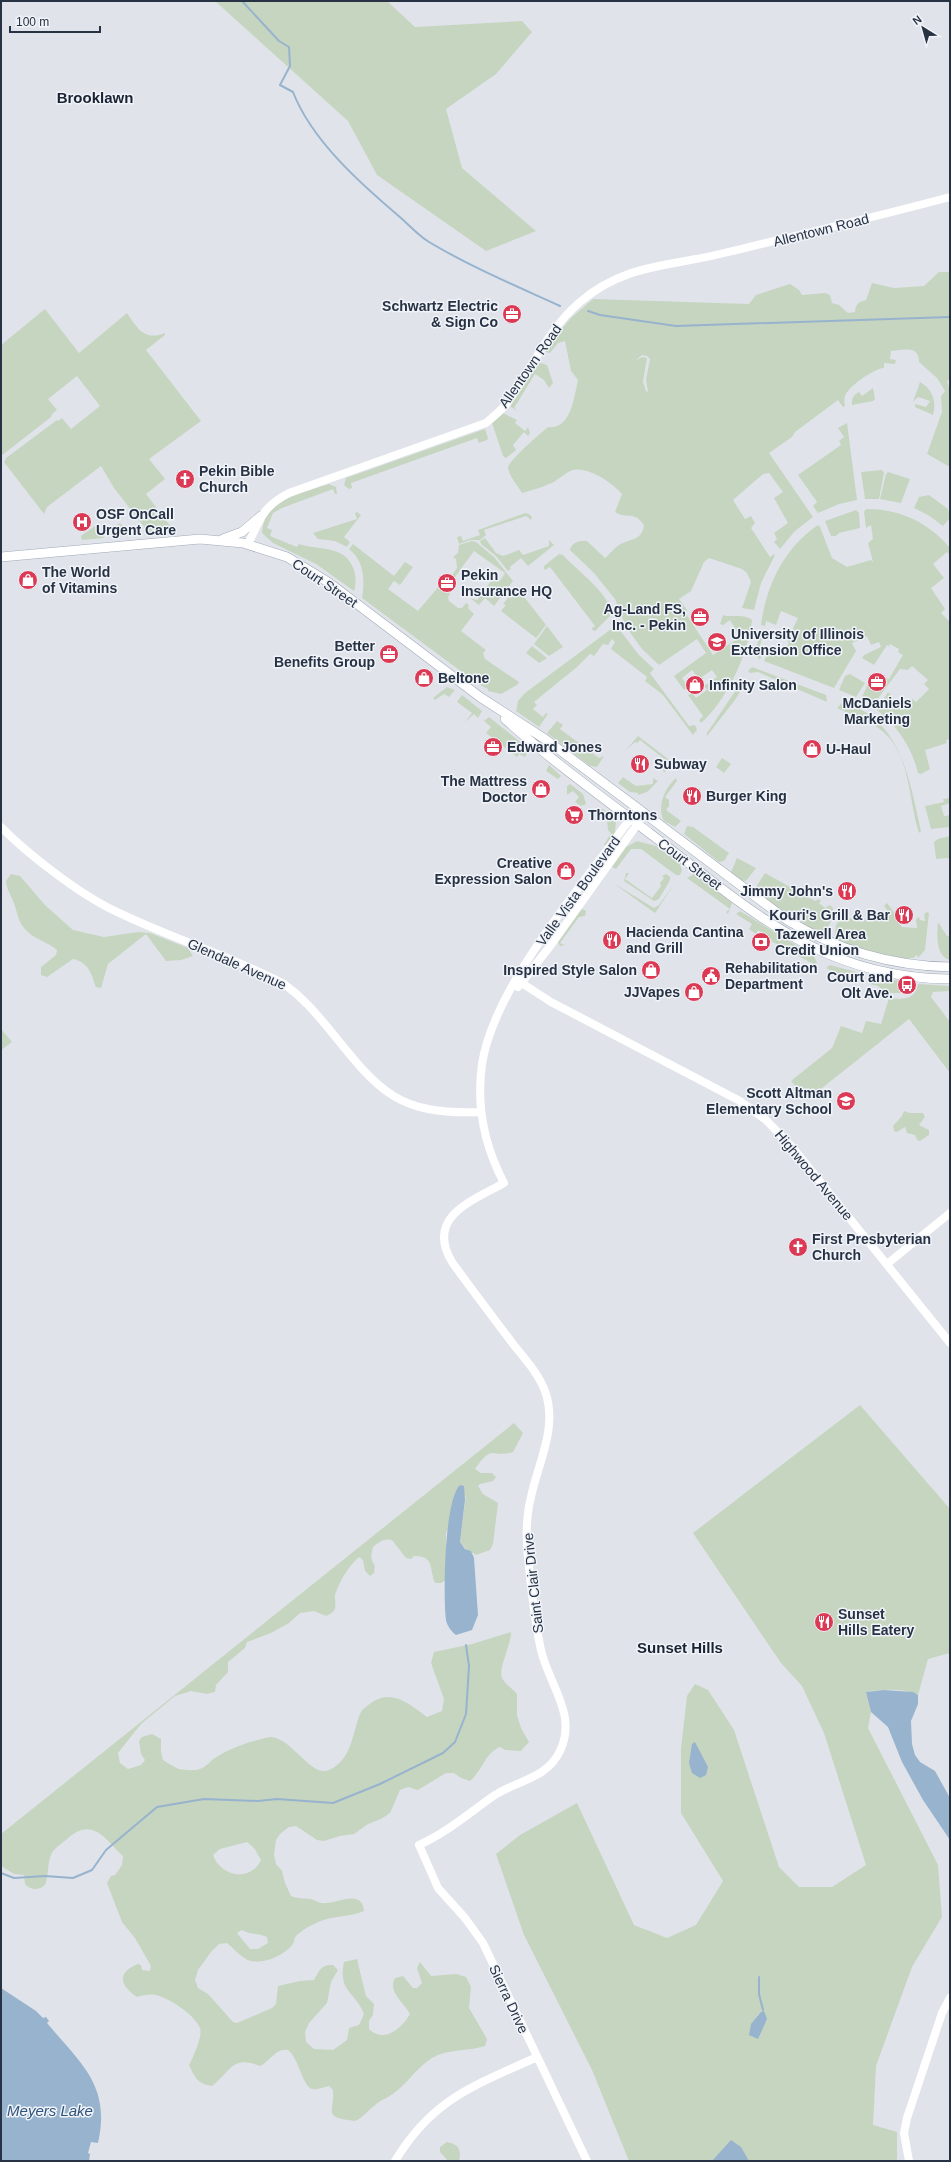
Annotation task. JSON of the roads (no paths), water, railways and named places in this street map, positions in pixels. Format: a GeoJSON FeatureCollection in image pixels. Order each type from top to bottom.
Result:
{"type":"FeatureCollection","features":[{"type":"Feature","properties":{"kind":"main road"},"geometry":{"type":"LineString","coordinates":[[220,540],[242,532],[261,516]]}},
{"type":"Feature","properties":{"kind":"main road","name":"Court Street"},"geometry":{"type":"LineString","coordinates":[[1,557],[177,540],[220,540],[248,544],[286,557],[312,571],[480,697],[545,739],[763,904],[800,929],[838,946],[868,956],[907,964],[950,967]]}},
{"type":"Feature","properties":{"kind":"main road","name":"Court Street"},"geometry":{"type":"LineString","coordinates":[[480,697],[537,748],[636,819],[757,915],[790,936],[818,952],[846,963],[906,977],[950,980]]}},
{"type":"Feature","properties":{"kind":"street","name":"Allentown Road"},"geometry":{"type":"LineString","coordinates":[[248,544],[261,516],[275,500],[289,492],[486,423],[508,403],[548,338],[562,320],[590,295],[620,277],[649,267],[719,255],[950,197]]}},
{"type":"Feature","properties":{"kind":"street","name":"Valle Vista Boulevard"},"geometry":{"type":"LineString","coordinates":[[504,1183],[491,1158],[480,1112],[482,1062],[489,1037],[499,1012],[519,981],[551,946],[636,819]]}},
{"type":"Feature","properties":{"kind":"street","name":"Glendale Avenue"},"geometry":{"type":"LineString","coordinates":[[1,827],[25,849],[78,888],[106,906],[284,984],[305,1000],[367,1076],[393,1096],[409,1104],[440,1112],[480,1112]]}},
{"type":"Feature","properties":{"kind":"street","name":"Highwood Avenue"},"geometry":{"type":"LineString","coordinates":[[519,981],[551,1002],[754,1111],[774,1128],[793,1148],[950,1343]]}},
{"type":"Feature","properties":{"kind":"street","name":"Saint Clair Drive"},"geometry":{"type":"LineString","coordinates":[[419,1845],[444,1831],[495,1795],[538,1775],[554,1761],[566,1734],[565,1710],[550,1677],[541,1649],[527,1548],[527,1523],[530,1497],[549,1428],[550,1414],[548,1400],[537,1376],[452,1262],[444,1243],[445,1228],[455,1213],[504,1183]]}},
{"type":"Feature","properties":{"kind":"street"},"geometry":{"type":"LineString","coordinates":[[887,1264],[950,1213]]}},
{"type":"Feature","properties":{"kind":"street","name":"Sierra Drive"},"geometry":{"type":"LineString","coordinates":[[419,1845],[438,1888],[465,1918],[483,1943],[587,2161]]}},
{"type":"Feature","properties":{"kind":"street"},"geometry":{"type":"LineString","coordinates":[[909,2161],[904,2134],[906,2118],[942,2013],[950,1998]]}},
{"type":"Feature","properties":{"kind":"street"},"geometry":{"type":"LineString","coordinates":[[395,2161],[416,2129],[443,2104],[473,2087],[537,2057]]}},
{"type":"Feature","properties":{"kind":"water"},"geometry":{"type":"Polygon","coordinates":[[[460,1485],[464,1486],[465,1500],[460,1542],[465,1549],[471,1551],[474,1558],[478,1615],[472,1630],[456,1635],[450,1629],[446,1620],[445,1571],[451,1509],[455,1494],[460,1485]]]}},
{"type":"Feature","properties":{"kind":"water"},"geometry":{"type":"Polygon","coordinates":[[[884,1690],[913,1692],[918,1695],[918,1704],[911,1721],[912,1744],[915,1755],[920,1762],[935,1771],[950,1798],[950,1840],[923,1800],[902,1762],[888,1727],[871,1712],[866,1692],[884,1690]]]}},
{"type":"Feature","properties":{"kind":"water"},"geometry":{"type":"Polygon","coordinates":[[[695,1742],[708,1767],[706,1775],[700,1778],[692,1773],[689,1763],[692,1744],[695,1742]]]}},
{"type":"Feature","properties":{"kind":"water","name":"Meyers Lake"},"geometry":{"type":"Polygon","coordinates":[[[1,1988],[36,2011],[43,2018],[46,2017],[49,2021],[47,2023],[82,2064],[97,2090],[101,2123],[98,2143],[91,2142],[88,2153],[90,2154],[89,2161],[1,2161],[1,1988]]]}},
{"type":"Feature","properties":{"kind":"water"},"geometry":{"type":"Polygon","coordinates":[[[764,2011],[767,2019],[758,2039],[749,2035],[751,2024],[761,2012],[764,2011]]]}},
{"type":"Feature","properties":{"kind":"water"},"geometry":{"type":"Polygon","coordinates":[[[731,2140],[741,2147],[749,2161],[712,2161],[731,2140]]]}},
{"type":"Feature","properties":{"kind":"waterway"},"geometry":{"type":"LineString","coordinates":[[242,1],[279,41],[289,47],[290,66],[280,85],[293,92],[301,110],[312,128],[339,161],[354,176],[418,234],[429,242],[477,268],[560,306]]}},
{"type":"Feature","properties":{"kind":"waterway"},"geometry":{"type":"LineString","coordinates":[[588,311],[600,315],[676,326],[950,317]]}},
{"type":"Feature","properties":{"kind":"waterway"},"geometry":{"type":"LineString","coordinates":[[1,1873],[14,1878],[45,1876],[73,1878],[92,1870],[106,1850],[157,1807],[204,1799],[258,1801],[277,1799],[333,1803],[380,1784],[443,1753],[455,1742],[466,1714],[469,1666],[466,1645]]}},
{"type":"Feature","properties":{"kind":"waterway"},"geometry":{"type":"LineString","coordinates":[[759,1977],[759,1994],[763,2010]]}},
{"type":"Feature","properties":{"kind":"place","name":"Schwartz Electric & Sign Co"},"geometry":{"type":"Point","coordinates":[512,314]}},
{"type":"Feature","properties":{"kind":"place","name":"Pekin Bible Church"},"geometry":{"type":"Point","coordinates":[185,479]}},
{"type":"Feature","properties":{"kind":"place","name":"OSF OnCall Urgent Care"},"geometry":{"type":"Point","coordinates":[82,522]}},
{"type":"Feature","properties":{"kind":"place","name":"The World of Vitamins"},"geometry":{"type":"Point","coordinates":[28,580]}},
{"type":"Feature","properties":{"kind":"place","name":"Pekin Insurance HQ"},"geometry":{"type":"Point","coordinates":[447,583]}},
{"type":"Feature","properties":{"kind":"place","name":"Ag-Land FS, Inc. - Pekin"},"geometry":{"type":"Point","coordinates":[700,617]}},
{"type":"Feature","properties":{"kind":"place","name":"University of Illinois Extension Office"},"geometry":{"type":"Point","coordinates":[717,642]}},
{"type":"Feature","properties":{"kind":"place","name":"Better Benefits Group"},"geometry":{"type":"Point","coordinates":[389,654]}},
{"type":"Feature","properties":{"kind":"place","name":"Beltone"},"geometry":{"type":"Point","coordinates":[424,678]}},
{"type":"Feature","properties":{"kind":"place","name":"McDaniels Marketing"},"geometry":{"type":"Point","coordinates":[877,682]}},
{"type":"Feature","properties":{"kind":"place","name":"Infinity Salon"},"geometry":{"type":"Point","coordinates":[695,685]}},
{"type":"Feature","properties":{"kind":"place","name":"Edward Jones"},"geometry":{"type":"Point","coordinates":[493,747]}},
{"type":"Feature","properties":{"kind":"place","name":"U-Haul"},"geometry":{"type":"Point","coordinates":[812,749]}},
{"type":"Feature","properties":{"kind":"place","name":"Subway"},"geometry":{"type":"Point","coordinates":[640,764]}},
{"type":"Feature","properties":{"kind":"place","name":"The Mattress Doctor"},"geometry":{"type":"Point","coordinates":[541,789]}},
{"type":"Feature","properties":{"kind":"place","name":"Burger King"},"geometry":{"type":"Point","coordinates":[692,796]}},
{"type":"Feature","properties":{"kind":"place","name":"Thorntons"},"geometry":{"type":"Point","coordinates":[574,815]}},
{"type":"Feature","properties":{"kind":"place","name":"Creative Expression Salon"},"geometry":{"type":"Point","coordinates":[566,871]}},
{"type":"Feature","properties":{"kind":"place","name":"Jimmy John's"},"geometry":{"type":"Point","coordinates":[847,891]}},
{"type":"Feature","properties":{"kind":"place","name":"Kouri's Grill & Bar"},"geometry":{"type":"Point","coordinates":[904,915]}},
{"type":"Feature","properties":{"kind":"place","name":"Hacienda Cantina and Grill"},"geometry":{"type":"Point","coordinates":[612,940]}},
{"type":"Feature","properties":{"kind":"place","name":"Tazewell Area Credit Union"},"geometry":{"type":"Point","coordinates":[761,942]}},
{"type":"Feature","properties":{"kind":"place","name":"Inspired Style Salon"},"geometry":{"type":"Point","coordinates":[651,970]}},
{"type":"Feature","properties":{"kind":"place","name":"Rehabilitation Department"},"geometry":{"type":"Point","coordinates":[711,976]}},
{"type":"Feature","properties":{"kind":"place","name":"Court and Olt Ave."},"geometry":{"type":"Point","coordinates":[907,985]}},
{"type":"Feature","properties":{"kind":"place","name":"JJVapes"},"geometry":{"type":"Point","coordinates":[694,992]}},
{"type":"Feature","properties":{"kind":"place","name":"Scott Altman Elementary School"},"geometry":{"type":"Point","coordinates":[846,1101]}},
{"type":"Feature","properties":{"kind":"place","name":"First Presbyterian Church"},"geometry":{"type":"Point","coordinates":[798,1247]}},
{"type":"Feature","properties":{"kind":"place","name":"Sunset Hills Eatery"},"geometry":{"type":"Point","coordinates":[824,1622]}},
{"type":"Feature","properties":{"kind":"district","name":"Brooklawn"},"geometry":{"type":"Point","coordinates":[95,97]}},
{"type":"Feature","properties":{"kind":"district","name":"Sunset Hills"},"geometry":{"type":"Point","coordinates":[680,1647]}}]}
